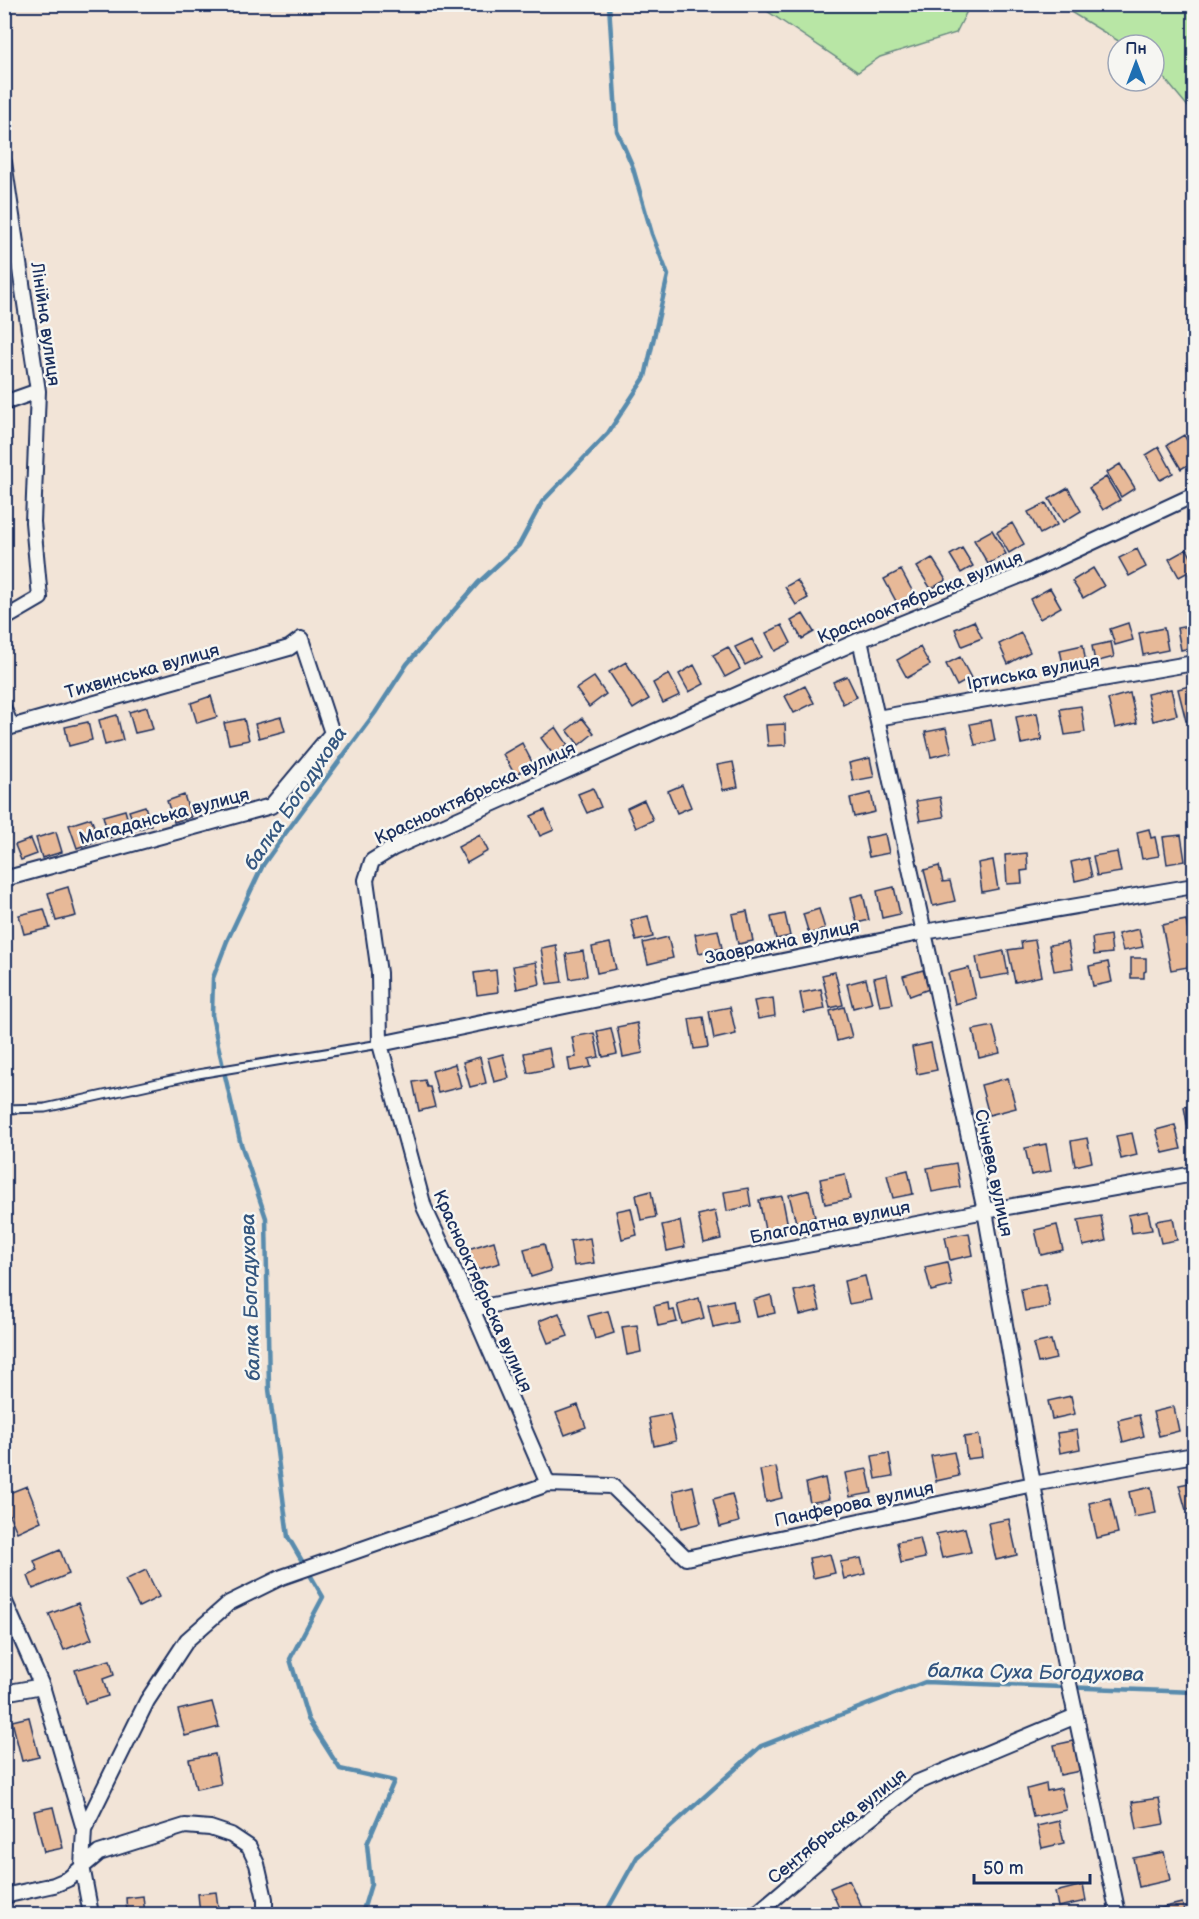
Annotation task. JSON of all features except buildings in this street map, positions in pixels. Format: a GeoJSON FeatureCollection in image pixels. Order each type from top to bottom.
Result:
{"type":"FeatureCollection","features":[{"type":"Feature","properties":{"kind":"street","name":"Лінійна вулиця"},"geometry":{"type":"LineString","coordinates":[[4,162],[11,252],[38,391],[33,522],[40,598],[4,619]]}},
{"type":"Feature","properties":{"kind":"street"},"geometry":{"type":"LineString","coordinates":[[4,403],[38,391]]}},
{"type":"Feature","properties":{"kind":"street","name":"Краснооктябрьска вулиця"},"geometry":{"type":"LineString","coordinates":[[548,1484],[472,1309],[424,1207],[380,1044],[379,973],[366,879],[372,861],[393,848],[860,640],[1024,574],[1194,495]]}},
{"type":"Feature","properties":{"kind":"street","name":"Магаданська вулиця"},"geometry":{"type":"LineString","coordinates":[[4,879],[271,806],[333,733],[301,639],[289,648]]}},
{"type":"Feature","properties":{"kind":"street","name":"Січнева вулиця"},"geometry":{"type":"LineString","coordinates":[[860,640],[985,1211],[1064,1660],[1118,1914]]}},
{"type":"Feature","properties":{"kind":"street","name":"Тихвинська вулиця"},"geometry":{"type":"LineString","coordinates":[[10,728],[289,648]]}},
{"type":"Feature","properties":{"kind":"street","name":"Іртиська вулиця"},"geometry":{"type":"LineString","coordinates":[[877,718],[1194,663]]}},
{"type":"Feature","properties":{"kind":"street","name":"Заовражна вулиця"},"geometry":{"type":"LineString","coordinates":[[380,1044],[924,932],[1194,886]]}},
{"type":"Feature","properties":{"kind":"street","name":"Благодатна вулиця"},"geometry":{"type":"LineString","coordinates":[[472,1309],[1194,1173]]}},
{"type":"Feature","properties":{"kind":"street","name":"Панферова вулиця"},"geometry":{"type":"LineString","coordinates":[[548,1484],[612,1486],[686,1558],[1033,1484],[1194,1455]]}},
{"type":"Feature","properties":{"kind":"street"},"geometry":{"type":"LineString","coordinates":[[84,1829],[147,1701],[187,1640],[229,1603],[282,1576],[548,1484]]}},
{"type":"Feature","properties":{"kind":"street"},"geometry":{"type":"LineString","coordinates":[[4,1600],[42,1686],[84,1829],[82,1866],[91,1914]]}},
{"type":"Feature","properties":{"kind":"street"},"geometry":{"type":"LineString","coordinates":[[4,1694],[42,1686]]}},
{"type":"Feature","properties":{"kind":"street","name":"Сентябрьска вулиця"},"geometry":{"type":"LineString","coordinates":[[756,1914],[844,1839],[916,1784],[1076,1716]]}},
{"type":"Feature","properties":{"kind":"street"},"geometry":{"type":"LineString","coordinates":[[4,1896],[54,1885],[68,1879],[99,1853],[185,1826],[210,1828],[231,1834],[249,1847],[257,1864],[265,1899],[265,1914]]}},
{"type":"Feature","properties":{"kind":"lane"},"geometry":{"type":"LineString","coordinates":[[4,701],[10,728]]}},
{"type":"Feature","properties":{"kind":"lane"},"geometry":{"type":"LineString","coordinates":[[4,1109],[45,1108],[198,1074],[380,1044]]}},
{"type":"Feature","properties":{"kind":"green space"},"geometry":{"type":"Polygon","coordinates":[[[766,4],[970,5],[956,33],[880,57],[858,72],[764,9],[766,4]]]}},
{"type":"Feature","properties":{"kind":"green space"},"geometry":{"type":"Polygon","coordinates":[[[1059,5],[1194,5],[1194,114],[1166,80],[1166,33],[1106,33],[1059,5]]]}},
{"type":"Feature","properties":{"kind":"waterway","name":"балка Богодухова"},"geometry":{"type":"LineString","coordinates":[[362,1914],[371,1884],[367,1844],[394,1781],[340,1769],[308,1719],[290,1659],[323,1597],[288,1537],[269,1389],[266,1218],[240,1141],[218,1045],[212,1015],[213,978],[227,941],[263,865],[375,713],[407,664],[478,583],[519,545],[542,502],[608,433],[645,377],[668,275],[652,234],[632,165],[617,131],[609,4]]}},
{"type":"Feature","properties":{"kind":"waterway","name":"балка Суха Богодухова"},"geometry":{"type":"LineString","coordinates":[[605,1914],[637,1857],[761,1746],[925,1682],[1194,1692]]}}]}
